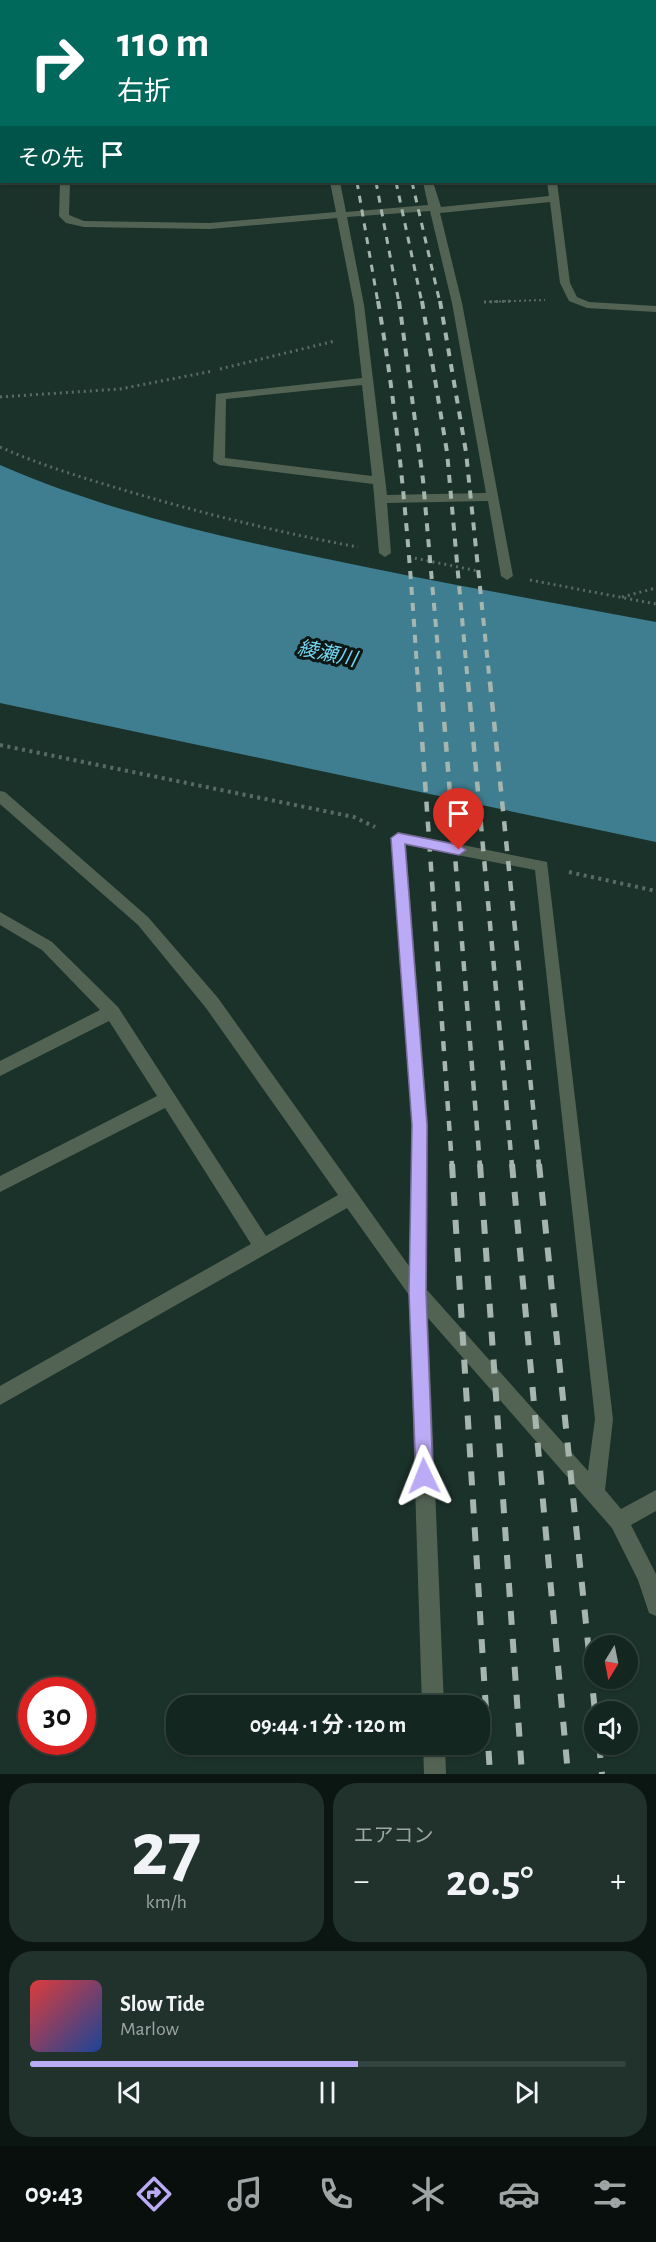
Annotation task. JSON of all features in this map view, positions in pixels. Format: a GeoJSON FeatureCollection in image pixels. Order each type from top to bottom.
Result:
{"type":"FeatureCollection","features":[{"type":"Feature","properties":{"kind":"street"},"geometry":{"type":"LineString","coordinates":[[65,183],[64,216],[70,221],[84,224],[210,226],[555,198]]}},
{"type":"Feature","properties":{"kind":"street"},"geometry":{"type":"LineString","coordinates":[[335,183],[343,214],[364,346],[385,553]]}},
{"type":"Feature","properties":{"kind":"street"},"geometry":{"type":"LineString","coordinates":[[428,183],[457,303],[507,576]]}},
{"type":"Feature","properties":{"kind":"street"},"geometry":{"type":"LineString","coordinates":[[552,183],[566,283],[573,299],[587,305],[656,309]]}},
{"type":"Feature","properties":{"kind":"street"},"geometry":{"type":"LineString","coordinates":[[368,381],[219,396],[219,461],[379,481]]}},
{"type":"Feature","properties":{"kind":"street"},"geometry":{"type":"LineString","coordinates":[[381,499],[493,497]]}},
{"type":"Feature","properties":{"kind":"street"},"geometry":{"type":"LineString","coordinates":[[0,796],[143,921],[212,1003],[418,1293],[619,1521],[647,1577],[656,1606]]}},
{"type":"Feature","properties":{"kind":"street"},"geometry":{"type":"LineString","coordinates":[[433,1695],[418,1293],[420,1125],[398,838],[542,866],[604,1419],[595,1493]]}},
{"type":"Feature","properties":{"kind":"street"},"geometry":{"type":"LineString","coordinates":[[0,918],[47,946],[112,1012],[263,1247]]}},
{"type":"Feature","properties":{"kind":"street"},"geometry":{"type":"LineString","coordinates":[[0,1069],[112,1012]]}},
{"type":"Feature","properties":{"kind":"street"},"geometry":{"type":"LineString","coordinates":[[0,1184],[167,1099]]}},
{"type":"Feature","properties":{"kind":"street"},"geometry":{"type":"LineString","coordinates":[[0,1396],[349,1198]]}},
{"type":"Feature","properties":{"kind":"street"},"geometry":{"type":"LineString","coordinates":[[619,1521],[656,1500]]}},
{"type":"Feature","properties":{"kind":"street"},"geometry":{"type":"LineString","coordinates":[[434,1755],[435,1774]]}},
{"type":"Feature","properties":{"kind":"path"},"geometry":{"type":"LineString","coordinates":[[457,303],[573,299]]}},
{"type":"Feature","properties":{"kind":"path"},"geometry":{"type":"LineString","coordinates":[[0,397],[120,389],[221,369],[348,338],[364,346]]}},
{"type":"Feature","properties":{"kind":"path"},"geometry":{"type":"LineString","coordinates":[[0,447],[88,480],[280,533],[656,604]]}},
{"type":"Feature","properties":{"kind":"path"},"geometry":{"type":"LineString","coordinates":[[622,597],[656,588]]}},
{"type":"Feature","properties":{"kind":"path"},"geometry":{"type":"LineString","coordinates":[[0,745],[354,817],[398,838]]}},
{"type":"Feature","properties":{"kind":"path"},"geometry":{"type":"LineString","coordinates":[[542,866],[656,891]]}},
{"type":"Feature","properties":{"kind":"water","name":"綾瀬川"},"geometry":{"type":"Polygon","coordinates":[[[0,465],[113,507],[230,538],[395,573],[656,622],[656,842],[0,703],[0,465]]]}},
{"type":"Feature","properties":{"kind":"railway"},"geometry":{"type":"LineString","coordinates":[[357,183],[378,303]]}},
{"type":"Feature","properties":{"kind":"railway"},"geometry":{"type":"LineString","coordinates":[[376,183],[399,303]]}},
{"type":"Feature","properties":{"kind":"railway"},"geometry":{"type":"LineString","coordinates":[[396,183],[422,303]]}},
{"type":"Feature","properties":{"kind":"railway"},"geometry":{"type":"LineString","coordinates":[[412,183],[440,303]]}},
{"type":"Feature","properties":{"kind":"railway"},"geometry":{"type":"LineString","coordinates":[[378,301],[403,492],[418,684]]}},
{"type":"Feature","properties":{"kind":"railway"},"geometry":{"type":"LineString","coordinates":[[399,301],[423,480],[441,684]]}},
{"type":"Feature","properties":{"kind":"railway"},"geometry":{"type":"LineString","coordinates":[[422,301],[447,452],[468,684]]}},
{"type":"Feature","properties":{"kind":"railway"},"geometry":{"type":"LineString","coordinates":[[440,301],[466,452],[490,684]]}},
{"type":"Feature","properties":{"kind":"railway"},"geometry":{"type":"LineString","coordinates":[[418,682],[452,1166]]}},
{"type":"Feature","properties":{"kind":"railway"},"geometry":{"type":"LineString","coordinates":[[441,682],[480,1166]]}},
{"type":"Feature","properties":{"kind":"railway"},"geometry":{"type":"LineString","coordinates":[[468,682],[512,1166]]}},
{"type":"Feature","properties":{"kind":"railway"},"geometry":{"type":"LineString","coordinates":[[490,682],[539,1166]]}},
{"type":"Feature","properties":{"kind":"railway"},"geometry":{"type":"LineString","coordinates":[[452,1164],[490,1774]]}},
{"type":"Feature","properties":{"kind":"railway"},"geometry":{"type":"LineString","coordinates":[[480,1164],[522,1774]]}},
{"type":"Feature","properties":{"kind":"railway"},"geometry":{"type":"LineString","coordinates":[[512,1164],[568,1774]]}},
{"type":"Feature","properties":{"kind":"railway"},"geometry":{"type":"LineString","coordinates":[[539,1164],[594,1701]]}},
{"type":"Feature","properties":{"kind":"railway"},"geometry":{"type":"LineString","coordinates":[[600,1755],[602,1774]]}},
{"type":"Feature","properties":{"kind":"route"},"geometry":{"type":"LineString","coordinates":[[424,1476],[418,1293],[420,1125],[398,838],[459,850]]}}]}
